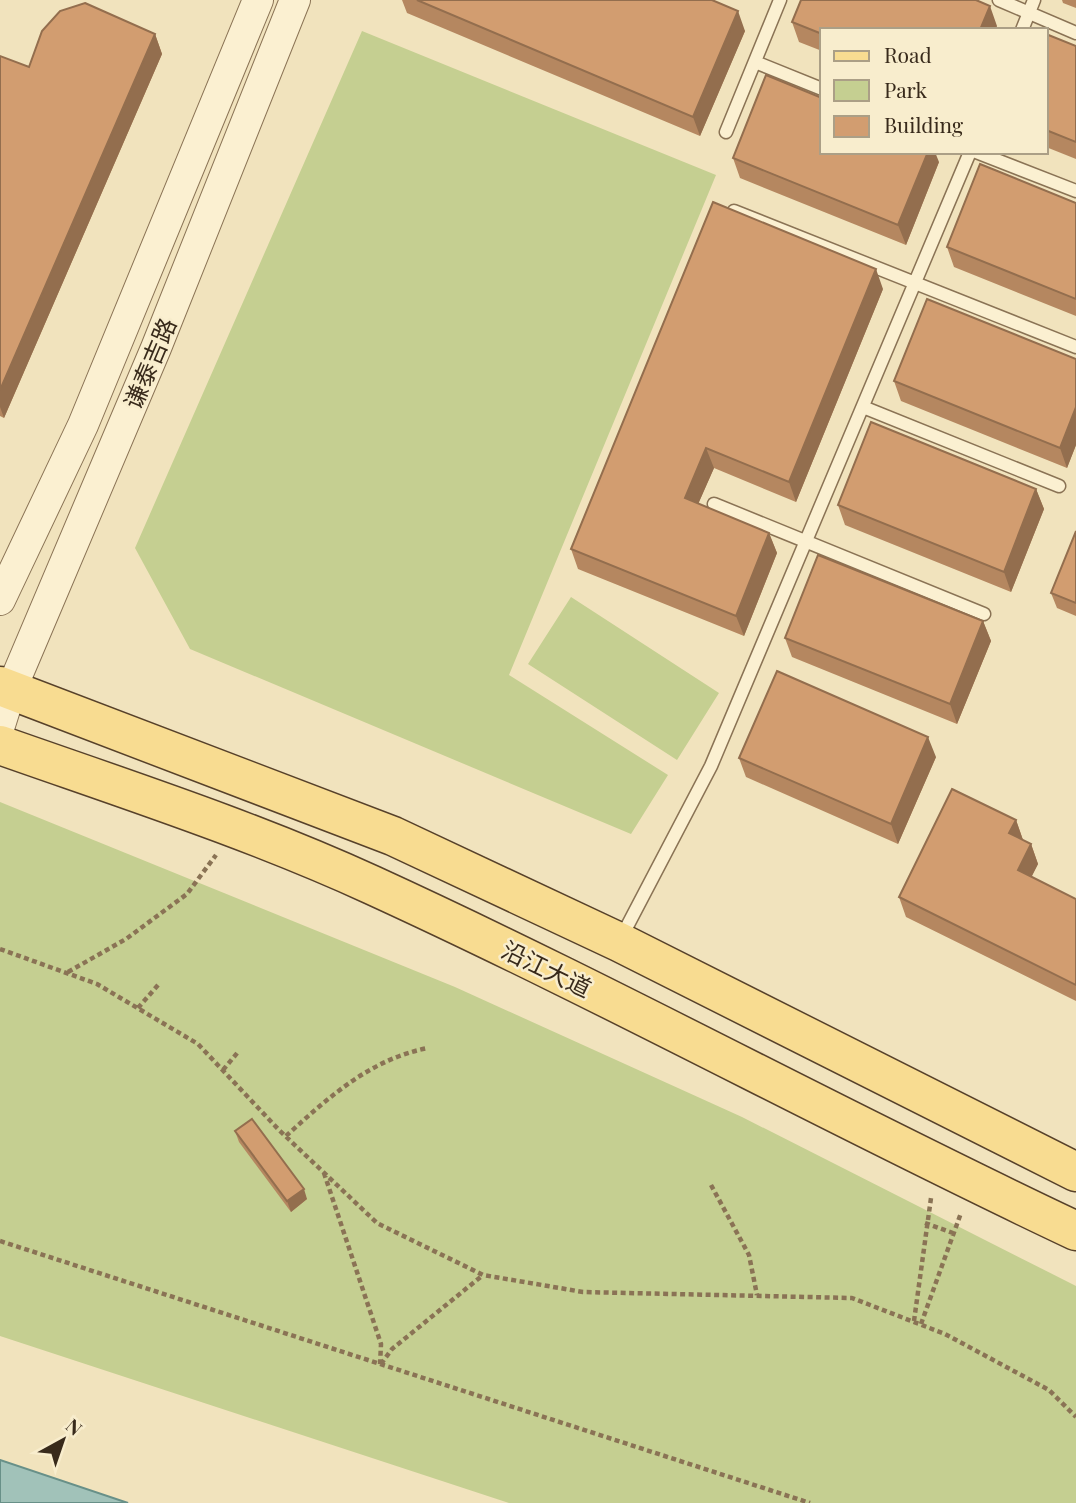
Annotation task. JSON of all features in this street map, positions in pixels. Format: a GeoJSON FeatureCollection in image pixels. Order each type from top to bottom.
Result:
{"type":"FeatureCollection","features":[{"type":"Feature","properties":{"kind":"main road"},"geometry":{"type":"LineString","coordinates":[[4,700],[393,836],[619,942],[1076,1172]]}},
{"type":"Feature","properties":{"kind":"main road","name":"沿江大道"},"geometry":{"type":"LineString","coordinates":[[0,746],[237,827],[371,884],[1076,1231]]}},
{"type":"Feature","properties":{"kind":"street","name":"谦泰吉路"},"geometry":{"type":"LineString","coordinates":[[4,700],[156,348],[295,0]]}},
{"type":"Feature","properties":{"kind":"street","name":"谦泰吉路"},"geometry":{"type":"LineString","coordinates":[[0,600],[83,425],[251,1]]}},
{"type":"Feature","properties":{"kind":"lane"},"geometry":{"type":"LineString","coordinates":[[726,132],[780,0]]}},
{"type":"Feature","properties":{"kind":"lane"},"geometry":{"type":"LineString","coordinates":[[999,0],[1076,33]]}},
{"type":"Feature","properties":{"kind":"lane"},"geometry":{"type":"LineString","coordinates":[[1023,28],[1034,0]]}},
{"type":"Feature","properties":{"kind":"lane"},"geometry":{"type":"LineString","coordinates":[[755,62],[820,88]]}},
{"type":"Feature","properties":{"kind":"lane"},"geometry":{"type":"LineString","coordinates":[[619,942],[711,766],[969,154]]}},
{"type":"Feature","properties":{"kind":"lane"},"geometry":{"type":"LineString","coordinates":[[981,154],[1076,191]]}},
{"type":"Feature","properties":{"kind":"lane"},"geometry":{"type":"LineString","coordinates":[[734,211],[1076,347]]}},
{"type":"Feature","properties":{"kind":"lane"},"geometry":{"type":"LineString","coordinates":[[863,407],[1059,486]]}},
{"type":"Feature","properties":{"kind":"lane"},"geometry":{"type":"LineString","coordinates":[[714,504],[984,614]]}},
{"type":"Feature","properties":{"kind":"path"},"geometry":{"type":"LineString","coordinates":[[67,973],[126,939],[187,894],[237,827]]}},
{"type":"Feature","properties":{"kind":"path"},"geometry":{"type":"LineString","coordinates":[[0,949],[97,984],[198,1044],[286,1136],[377,1223],[484,1275],[583,1292],[852,1298],[946,1334],[1049,1390],[1076,1417]]}},
{"type":"Feature","properties":{"kind":"path"},"geometry":{"type":"LineString","coordinates":[[138,1008],[158,985]]}},
{"type":"Feature","properties":{"kind":"path"},"geometry":{"type":"LineString","coordinates":[[286,1136],[365,1071],[406,1053],[428,1048]]}},
{"type":"Feature","properties":{"kind":"path"},"geometry":{"type":"LineString","coordinates":[[223,1070],[239,1052]]}},
{"type":"Feature","properties":{"kind":"path"},"geometry":{"type":"LineString","coordinates":[[324,1172],[381,1343],[380,1364]]}},
{"type":"Feature","properties":{"kind":"path"},"geometry":{"type":"LineString","coordinates":[[914,1321],[925,1223],[956,1174]]}},
{"type":"Feature","properties":{"kind":"path"},"geometry":{"type":"LineString","coordinates":[[921,1324],[953,1233],[956,1174]]}},
{"type":"Feature","properties":{"kind":"path"},"geometry":{"type":"LineString","coordinates":[[711,1185],[749,1255],[757,1295]]}},
{"type":"Feature","properties":{"kind":"path"},"geometry":{"type":"LineString","coordinates":[[925,1223],[953,1233]]}},
{"type":"Feature","properties":{"kind":"path"},"geometry":{"type":"LineString","coordinates":[[0,1241],[810,1503]]}},
{"type":"Feature","properties":{"kind":"path"},"geometry":{"type":"LineString","coordinates":[[380,1364],[392,1349],[484,1275]]}},
{"type":"Feature","properties":{"kind":"green space"},"geometry":{"type":"Polygon","coordinates":[[[362,31],[716,175],[509,675],[668,775],[631,834],[190,649],[135,548],[362,31]]]}},
{"type":"Feature","properties":{"kind":"green space"},"geometry":{"type":"Polygon","coordinates":[[[571,597],[719,693],[677,760],[528,664],[571,597]]]}},
{"type":"Feature","properties":{"kind":"green space"},"geometry":{"type":"Polygon","coordinates":[[[0,802],[455,987],[742,1117],[1076,1286],[1076,1503],[509,1503],[0,1336],[0,802]]]}},
{"type":"Feature","properties":{"kind":"water"},"geometry":{"type":"Polygon","coordinates":[[[0,1460],[128,1503],[0,1503],[0,1460]]]}},
{"type":"Feature","properties":{"kind":"building"},"geometry":{"type":"Polygon","coordinates":[[[417,0],[712,0],[738,11],[693,117],[417,0]]]}},
{"type":"Feature","properties":{"kind":"building"},"geometry":{"type":"Polygon","coordinates":[[[801,0],[976,0],[990,6],[981,28],[820,28],[820,33],[792,22],[801,0]]]}},
{"type":"Feature","properties":{"kind":"building"},"geometry":{"type":"Polygon","coordinates":[[[85,3],[155,34],[0,390],[0,56],[29,67],[42,31],[60,11],[85,3]]]}},
{"type":"Feature","properties":{"kind":"building"},"geometry":{"type":"Polygon","coordinates":[[[1048,35],[1076,46],[1076,142],[1048,131],[1048,35]]]}},
{"type":"Feature","properties":{"kind":"building"},"geometry":{"type":"Polygon","coordinates":[[[766,75],[820,97],[820,154],[927,154],[898,225],[733,158],[766,75]]]}},
{"type":"Feature","properties":{"kind":"building"},"geometry":{"type":"Polygon","coordinates":[[[980,164],[1076,203],[1076,299],[947,247],[980,164]]]}},
{"type":"Feature","properties":{"kind":"building"},"geometry":{"type":"Polygon","coordinates":[[[713,202],[876,269],[789,482],[706,448],[685,498],[769,533],[736,616],[571,549],[713,202]]]}},
{"type":"Feature","properties":{"kind":"building"},"geometry":{"type":"Polygon","coordinates":[[[927,299],[1076,359],[1076,407],[1060,448],[894,381],[927,299]]]}},
{"type":"Feature","properties":{"kind":"building"},"geometry":{"type":"Polygon","coordinates":[[[871,422],[1036,489],[1004,572],[838,505],[871,422]]]}},
{"type":"Feature","properties":{"kind":"building"},"geometry":{"type":"Polygon","coordinates":[[[1076,531],[1076,603],[1051,593],[1076,531]]]}},
{"type":"Feature","properties":{"kind":"building"},"geometry":{"type":"Polygon","coordinates":[[[818,555],[983,621],[950,704],[785,638],[818,555]]]}},
{"type":"Feature","properties":{"kind":"building"},"geometry":{"type":"Polygon","coordinates":[[[777,671],[928,737],[891,824],[739,758],[777,671]]]}},
{"type":"Feature","properties":{"kind":"building"},"geometry":{"type":"Polygon","coordinates":[[[952,789],[1016,820],[1009,833],[1031,844],[1018,870],[1076,899],[1076,985],[899,897],[952,789]]]}},
{"type":"Feature","properties":{"kind":"building"},"geometry":{"type":"Polygon","coordinates":[[[252,1119],[304,1189],[287,1201],[235,1131],[252,1119]]]}}]}
